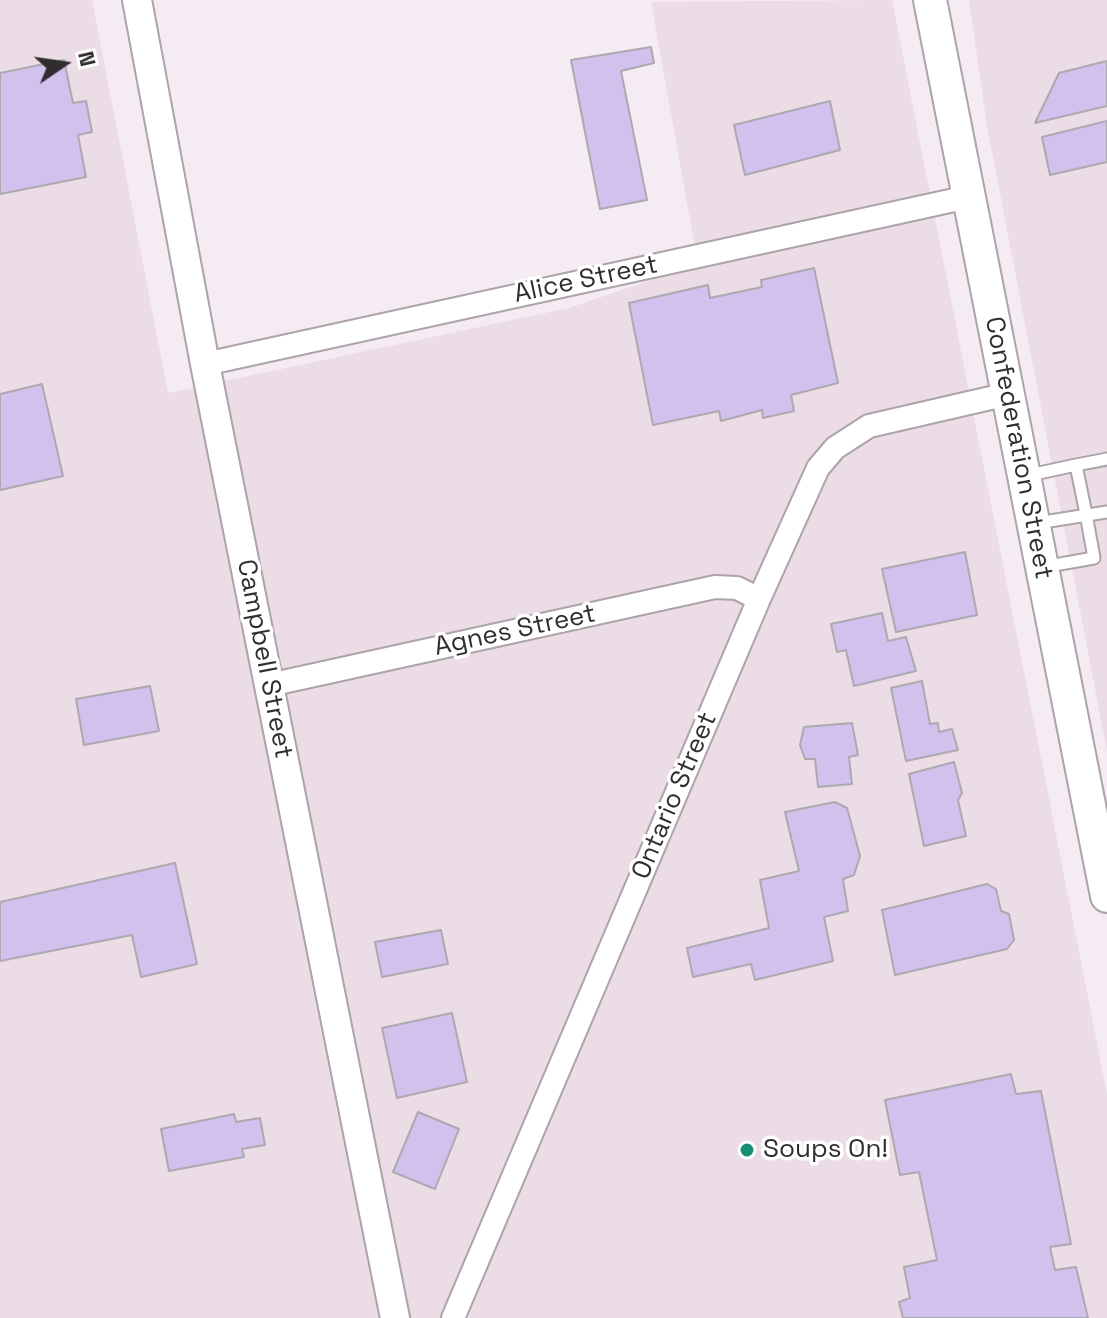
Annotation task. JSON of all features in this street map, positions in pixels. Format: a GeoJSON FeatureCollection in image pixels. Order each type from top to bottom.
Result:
{"type":"FeatureCollection","features":[{"type":"Feature","properties":{"kind":"main road","name":"Confederation Street"},"geometry":{"type":"LineString","coordinates":[[930,0],[1107,896]]}},
{"type":"Feature","properties":{"kind":"street","name":"Campbell Street"},"geometry":{"type":"LineString","coordinates":[[137,0],[205,364],[395,1318]]}},
{"type":"Feature","properties":{"kind":"street","name":"Alice Street"},"geometry":{"type":"LineString","coordinates":[[205,364],[968,197]]}},
{"type":"Feature","properties":{"kind":"street","name":"Ontario Street"},"geometry":{"type":"LineString","coordinates":[[453,1318],[759,599],[818,468],[835,448],[857,432],[882,422],[1008,394]]}},
{"type":"Feature","properties":{"kind":"street","name":"Agnes Street"},"geometry":{"type":"LineString","coordinates":[[269,685],[715,587],[737,588],[759,599]]}},
{"type":"Feature","properties":{"kind":"lane"},"geometry":{"type":"LineString","coordinates":[[1025,477],[1107,459]]}},
{"type":"Feature","properties":{"kind":"lane"},"geometry":{"type":"LineString","coordinates":[[1042,568],[1094,558],[1076,465]]}},
{"type":"Feature","properties":{"kind":"lane"},"geometry":{"type":"LineString","coordinates":[[1033,524],[1107,512]]}},
{"type":"Feature","properties":{"kind":"shaded area"},"geometry":{"type":"Polygon","coordinates":[[[0,0],[92,0],[168,393],[569,308],[698,264],[651,2],[892,0],[1107,1094],[1107,1318],[0,1318],[0,0]]]}},
{"type":"Feature","properties":{"kind":"shaded area"},"geometry":{"type":"Polygon","coordinates":[[[969,0],[1107,0],[1107,751],[987,126],[969,0]]]}},
{"type":"Feature","properties":{"kind":"building"},"geometry":{"type":"Polygon","coordinates":[[[651,47],[654,63],[621,71],[647,200],[600,209],[571,60],[651,47]]]}},
{"type":"Feature","properties":{"kind":"building"},"geometry":{"type":"Polygon","coordinates":[[[64,60],[73,103],[86,101],[92,132],[78,135],[86,177],[0,194],[0,73],[64,60]]]}},
{"type":"Feature","properties":{"kind":"building"},"geometry":{"type":"Polygon","coordinates":[[[1107,61],[1107,106],[1035,123],[1059,73],[1107,61]]]}},
{"type":"Feature","properties":{"kind":"building"},"geometry":{"type":"Polygon","coordinates":[[[830,101],[840,150],[745,175],[734,125],[830,101]]]}},
{"type":"Feature","properties":{"kind":"building"},"geometry":{"type":"Polygon","coordinates":[[[1107,121],[1107,162],[1050,175],[1042,137],[1107,121]]]}},
{"type":"Feature","properties":{"kind":"building"},"geometry":{"type":"Polygon","coordinates":[[[814,268],[838,383],[791,395],[794,411],[763,418],[762,410],[721,421],[719,411],[653,425],[629,303],[708,285],[710,298],[762,287],[761,280],[814,268]]]}},
{"type":"Feature","properties":{"kind":"building"},"geometry":{"type":"Polygon","coordinates":[[[42,384],[63,476],[0,490],[0,394],[42,384]]]}},
{"type":"Feature","properties":{"kind":"building"},"geometry":{"type":"Polygon","coordinates":[[[965,552],[977,615],[896,632],[882,569],[965,552]]]}},
{"type":"Feature","properties":{"kind":"building"},"geometry":{"type":"Polygon","coordinates":[[[882,613],[888,641],[906,637],[916,671],[854,686],[846,650],[837,652],[831,624],[882,613]]]}},
{"type":"Feature","properties":{"kind":"building"},"geometry":{"type":"Polygon","coordinates":[[[922,681],[930,724],[938,723],[939,732],[952,729],[958,750],[906,761],[891,688],[922,681]]]}},
{"type":"Feature","properties":{"kind":"building"},"geometry":{"type":"Polygon","coordinates":[[[150,686],[159,731],[84,745],[76,699],[150,686]]]}},
{"type":"Feature","properties":{"kind":"building"},"geometry":{"type":"Polygon","coordinates":[[[852,723],[858,755],[849,757],[852,784],[818,787],[815,759],[805,759],[800,745],[804,727],[852,723]]]}},
{"type":"Feature","properties":{"kind":"building"},"geometry":{"type":"Polygon","coordinates":[[[954,762],[962,793],[958,800],[966,836],[924,846],[909,774],[954,762]]]}},
{"type":"Feature","properties":{"kind":"building"},"geometry":{"type":"Polygon","coordinates":[[[835,802],[847,808],[860,856],[854,875],[843,879],[848,911],[824,917],[833,961],[755,980],[751,964],[693,977],[687,948],[769,928],[760,880],[799,871],[785,812],[835,802]]]}},
{"type":"Feature","properties":{"kind":"building"},"geometry":{"type":"Polygon","coordinates":[[[175,863],[197,964],[141,977],[132,935],[0,961],[0,902],[175,863]]]}},
{"type":"Feature","properties":{"kind":"building"},"geometry":{"type":"Polygon","coordinates":[[[987,884],[996,889],[1001,911],[1009,914],[1014,940],[1007,949],[895,975],[882,910],[987,884]]]}},
{"type":"Feature","properties":{"kind":"building"},"geometry":{"type":"Polygon","coordinates":[[[441,930],[448,964],[382,977],[375,942],[441,930]]]}},
{"type":"Feature","properties":{"kind":"building"},"geometry":{"type":"Polygon","coordinates":[[[452,1013],[467,1082],[397,1098],[382,1028],[452,1013]]]}},
{"type":"Feature","properties":{"kind":"building"},"geometry":{"type":"Polygon","coordinates":[[[1011,1074],[1016,1094],[1041,1091],[1071,1244],[1050,1247],[1055,1270],[1076,1267],[1088,1318],[903,1318],[899,1302],[910,1298],[904,1267],[937,1260],[919,1172],[900,1175],[885,1100],[1011,1074]]]}},
{"type":"Feature","properties":{"kind":"building"},"geometry":{"type":"Polygon","coordinates":[[[418,1112],[459,1129],[435,1189],[393,1172],[418,1112]]]}},
{"type":"Feature","properties":{"kind":"building"},"geometry":{"type":"Polygon","coordinates":[[[234,1114],[236,1122],[260,1118],[265,1145],[242,1149],[244,1157],[169,1171],[161,1129],[234,1114]]]}},
{"type":"Feature","properties":{"kind":"place","name":"Soups On!"},"geometry":{"type":"Point","coordinates":[747,1150]}}]}
